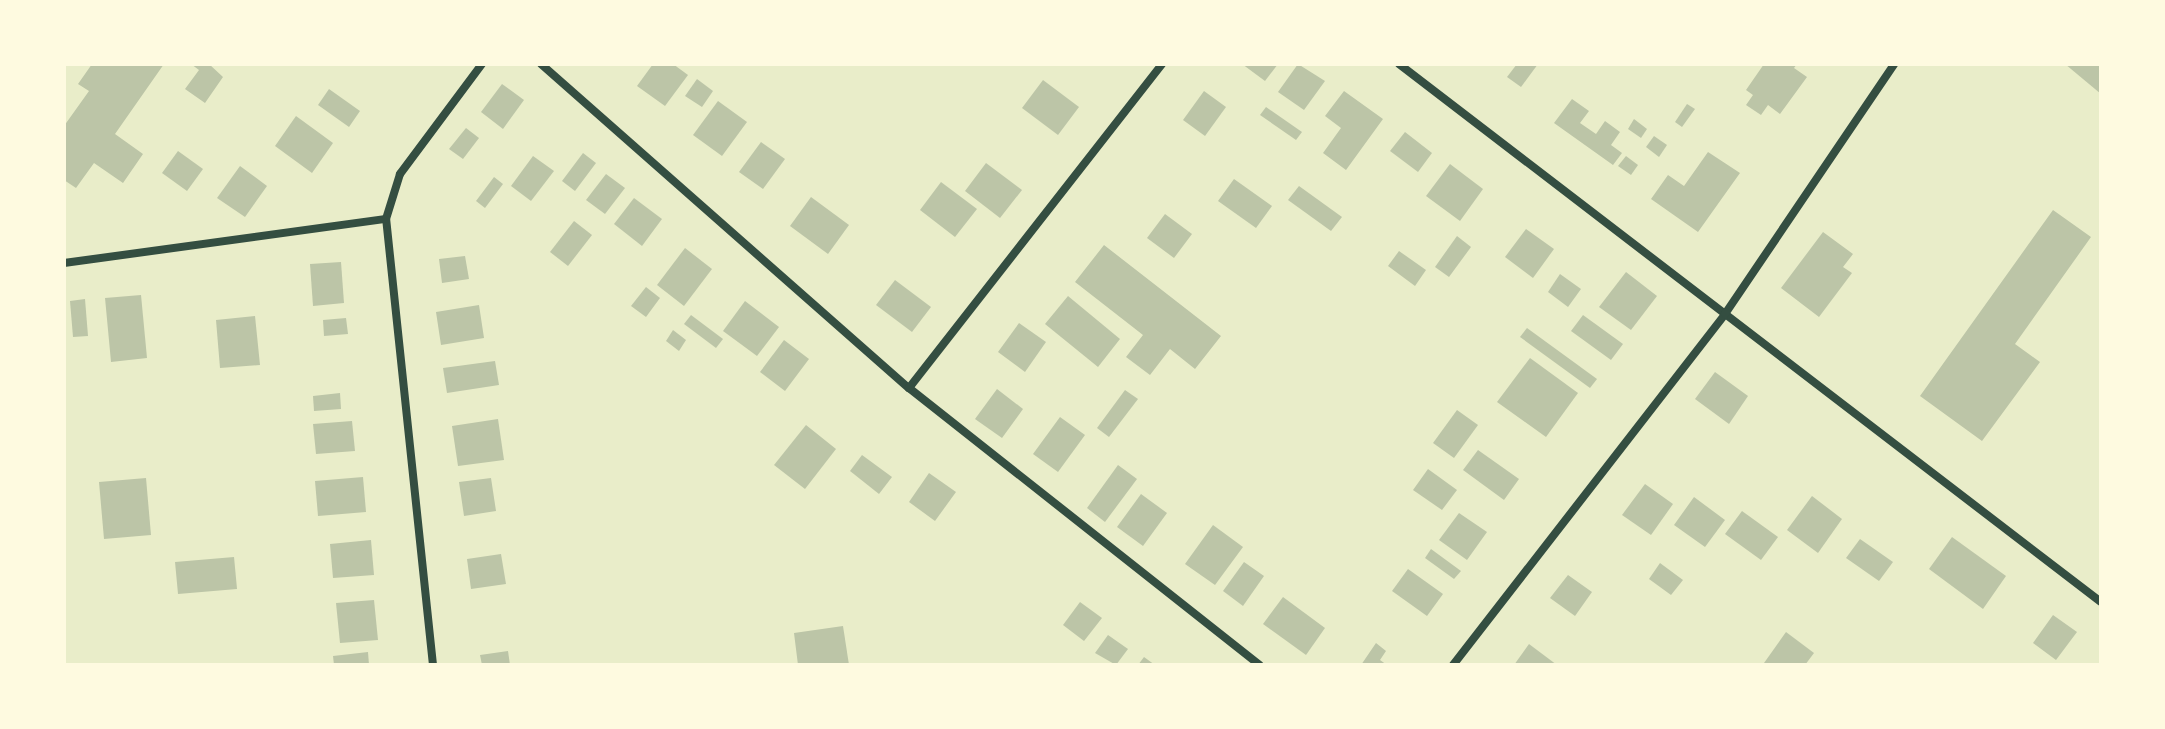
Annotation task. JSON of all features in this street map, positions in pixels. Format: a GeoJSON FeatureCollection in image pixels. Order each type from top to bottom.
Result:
{"type":"FeatureCollection","features":[{"type":"Feature","properties":{"kind":"street"},"geometry":{"type":"LineString","coordinates":[[433,665],[386,219],[400,174],[482,64]]}},
{"type":"Feature","properties":{"kind":"street"},"geometry":{"type":"LineString","coordinates":[[541,64],[909,388],[1260,665]]}},
{"type":"Feature","properties":{"kind":"street"},"geometry":{"type":"LineString","coordinates":[[909,388],[1162,64]]}},
{"type":"Feature","properties":{"kind":"street"},"geometry":{"type":"LineString","coordinates":[[1399,64],[2101,602]]}},
{"type":"Feature","properties":{"kind":"street"},"geometry":{"type":"LineString","coordinates":[[1453,665],[1725,314],[1894,64]]}},
{"type":"Feature","properties":{"kind":"street"},"geometry":{"type":"LineString","coordinates":[[64,263],[386,219]]}},
{"type":"Feature","properties":{"kind":"building"},"geometry":{"type":"Polygon","coordinates":[[[92,64],[164,64],[115,134],[143,154],[123,183],[94,163],[76,188],[64,180],[64,126],[89,91],[78,84],[92,64]]]}},
{"type":"Feature","properties":{"kind":"building"},"geometry":{"type":"Polygon","coordinates":[[[191,64],[209,64],[223,77],[205,103],[185,89],[199,70],[191,64]]]}},
{"type":"Feature","properties":{"kind":"building"},"geometry":{"type":"Polygon","coordinates":[[[653,64],[673,64],[688,75],[665,106],[637,86],[653,64]]]}},
{"type":"Feature","properties":{"kind":"building"},"geometry":{"type":"Polygon","coordinates":[[[1242,64],[1278,64],[1265,81],[1242,64]]]}},
{"type":"Feature","properties":{"kind":"building"},"geometry":{"type":"Polygon","coordinates":[[[1298,64],[1325,81],[1304,110],[1278,92],[1298,64]]]}},
{"type":"Feature","properties":{"kind":"building"},"geometry":{"type":"Polygon","coordinates":[[[1517,64],[1538,64],[1521,87],[1507,77],[1517,64]]]}},
{"type":"Feature","properties":{"kind":"building"},"geometry":{"type":"Polygon","coordinates":[[[1764,64],[1797,64],[1794,68],[1807,77],[1780,114],[1768,105],[1761,115],[1746,105],[1753,95],[1746,90],[1764,64]]]}},
{"type":"Feature","properties":{"kind":"building"},"geometry":{"type":"Polygon","coordinates":[[[2065,64],[2101,64],[2101,94],[2065,64]]]}},
{"type":"Feature","properties":{"kind":"building"},"geometry":{"type":"Polygon","coordinates":[[[697,79],[713,91],[702,107],[685,96],[697,79]]]}},
{"type":"Feature","properties":{"kind":"building"},"geometry":{"type":"Polygon","coordinates":[[[1043,80],[1079,107],[1058,135],[1022,108],[1043,80]]]}},
{"type":"Feature","properties":{"kind":"building"},"geometry":{"type":"Polygon","coordinates":[[[502,84],[524,100],[503,129],[481,112],[502,84]]]}},
{"type":"Feature","properties":{"kind":"building"},"geometry":{"type":"Polygon","coordinates":[[[329,89],[360,111],[349,127],[318,105],[329,89]]]}},
{"type":"Feature","properties":{"kind":"building"},"geometry":{"type":"Polygon","coordinates":[[[1204,91],[1226,107],[1205,136],[1183,120],[1204,91]]]}},
{"type":"Feature","properties":{"kind":"building"},"geometry":{"type":"Polygon","coordinates":[[[1344,91],[1383,119],[1346,170],[1323,153],[1341,128],[1325,116],[1344,91]]]}},
{"type":"Feature","properties":{"kind":"building"},"geometry":{"type":"Polygon","coordinates":[[[1572,99],[1589,111],[1580,123],[1596,134],[1605,121],[1620,132],[1611,145],[1622,153],[1613,165],[1554,123],[1572,99]]]}},
{"type":"Feature","properties":{"kind":"building"},"geometry":{"type":"Polygon","coordinates":[[[718,101],[747,122],[722,156],[693,135],[718,101]]]}},
{"type":"Feature","properties":{"kind":"building"},"geometry":{"type":"Polygon","coordinates":[[[1687,104],[1695,109],[1682,127],[1675,122],[1687,104]]]}},
{"type":"Feature","properties":{"kind":"building"},"geometry":{"type":"Polygon","coordinates":[[[1266,107],[1302,132],[1296,140],[1260,115],[1266,107]]]}},
{"type":"Feature","properties":{"kind":"building"},"geometry":{"type":"Polygon","coordinates":[[[296,116],[333,143],[312,173],[275,146],[296,116]]]}},
{"type":"Feature","properties":{"kind":"building"},"geometry":{"type":"Polygon","coordinates":[[[1634,119],[1647,129],[1641,138],[1628,129],[1634,119]]]}},
{"type":"Feature","properties":{"kind":"building"},"geometry":{"type":"Polygon","coordinates":[[[466,128],[479,138],[463,159],[449,149],[466,128]]]}},
{"type":"Feature","properties":{"kind":"building"},"geometry":{"type":"Polygon","coordinates":[[[1405,132],[1432,153],[1418,172],[1390,151],[1405,132]]]}},
{"type":"Feature","properties":{"kind":"building"},"geometry":{"type":"Polygon","coordinates":[[[1654,136],[1667,145],[1659,157],[1646,147],[1654,136]]]}},
{"type":"Feature","properties":{"kind":"building"},"geometry":{"type":"Polygon","coordinates":[[[761,142],[785,159],[763,189],[739,172],[761,142]]]}},
{"type":"Feature","properties":{"kind":"building"},"geometry":{"type":"Polygon","coordinates":[[[178,151],[203,169],[187,191],[162,173],[178,151]]]}},
{"type":"Feature","properties":{"kind":"building"},"geometry":{"type":"Polygon","coordinates":[[[1708,152],[1740,173],[1698,232],[1651,199],[1668,175],[1684,186],[1708,152]]]}},
{"type":"Feature","properties":{"kind":"building"},"geometry":{"type":"Polygon","coordinates":[[[583,153],[596,163],[575,191],[562,181],[583,153]]]}},
{"type":"Feature","properties":{"kind":"building"},"geometry":{"type":"Polygon","coordinates":[[[533,156],[554,171],[531,201],[511,186],[533,156]]]}},
{"type":"Feature","properties":{"kind":"building"},"geometry":{"type":"Polygon","coordinates":[[[1626,156],[1638,165],[1631,175],[1618,166],[1626,156]]]}},
{"type":"Feature","properties":{"kind":"building"},"geometry":{"type":"Polygon","coordinates":[[[986,163],[1022,190],[1000,218],[965,191],[986,163]]]}},
{"type":"Feature","properties":{"kind":"building"},"geometry":{"type":"Polygon","coordinates":[[[1450,164],[1483,189],[1460,221],[1426,196],[1450,164]]]}},
{"type":"Feature","properties":{"kind":"building"},"geometry":{"type":"Polygon","coordinates":[[[240,166],[267,186],[245,217],[217,198],[240,166]]]}},
{"type":"Feature","properties":{"kind":"building"},"geometry":{"type":"Polygon","coordinates":[[[606,174],[625,188],[605,214],[586,200],[606,174]]]}},
{"type":"Feature","properties":{"kind":"building"},"geometry":{"type":"Polygon","coordinates":[[[494,177],[503,184],[485,208],[476,201],[494,177]]]}},
{"type":"Feature","properties":{"kind":"building"},"geometry":{"type":"Polygon","coordinates":[[[1234,179],[1272,206],[1256,228],[1218,201],[1234,179]]]}},
{"type":"Feature","properties":{"kind":"building"},"geometry":{"type":"Polygon","coordinates":[[[941,182],[977,209],[955,237],[920,210],[941,182]]]}},
{"type":"Feature","properties":{"kind":"building"},"geometry":{"type":"Polygon","coordinates":[[[1299,186],[1342,217],[1331,231],[1288,200],[1299,186]]]}},
{"type":"Feature","properties":{"kind":"building"},"geometry":{"type":"Polygon","coordinates":[[[811,197],[849,225],[828,254],[790,226],[811,197]]]}},
{"type":"Feature","properties":{"kind":"building"},"geometry":{"type":"Polygon","coordinates":[[[634,198],[662,219],[642,246],[614,224],[634,198]]]}},
{"type":"Feature","properties":{"kind":"building"},"geometry":{"type":"Polygon","coordinates":[[[2053,210],[2091,237],[2015,344],[2040,362],[1982,441],[1920,396],[2053,210]]]}},
{"type":"Feature","properties":{"kind":"building"},"geometry":{"type":"Polygon","coordinates":[[[1165,214],[1192,234],[1174,258],[1147,238],[1165,214]]]}},
{"type":"Feature","properties":{"kind":"building"},"geometry":{"type":"Polygon","coordinates":[[[574,221],[592,235],[568,266],[550,252],[574,221]]]}},
{"type":"Feature","properties":{"kind":"building"},"geometry":{"type":"Polygon","coordinates":[[[1526,229],[1554,249],[1533,278],[1505,257],[1526,229]]]}},
{"type":"Feature","properties":{"kind":"building"},"geometry":{"type":"Polygon","coordinates":[[[1823,232],[1853,254],[1843,267],[1852,273],[1819,317],[1781,288],[1823,232]]]}},
{"type":"Feature","properties":{"kind":"building"},"geometry":{"type":"Polygon","coordinates":[[[1457,236],[1471,247],[1449,277],[1435,267],[1457,236]]]}},
{"type":"Feature","properties":{"kind":"building"},"geometry":{"type":"Polygon","coordinates":[[[1104,245],[1221,336],[1195,369],[1170,349],[1150,375],[1126,357],[1143,335],[1075,282],[1104,245]]]}},
{"type":"Feature","properties":{"kind":"building"},"geometry":{"type":"Polygon","coordinates":[[[685,248],[712,269],[684,306],[657,285],[685,248]]]}},
{"type":"Feature","properties":{"kind":"building"},"geometry":{"type":"Polygon","coordinates":[[[1399,251],[1426,270],[1415,286],[1388,266],[1399,251]]]}},
{"type":"Feature","properties":{"kind":"building"},"geometry":{"type":"Polygon","coordinates":[[[465,256],[469,279],[442,283],[439,259],[465,256]]]}},
{"type":"Feature","properties":{"kind":"building"},"geometry":{"type":"Polygon","coordinates":[[[341,262],[344,303],[313,306],[310,264],[341,262]]]}},
{"type":"Feature","properties":{"kind":"building"},"geometry":{"type":"Polygon","coordinates":[[[1626,272],[1657,296],[1631,330],[1599,307],[1626,272]]]}},
{"type":"Feature","properties":{"kind":"building"},"geometry":{"type":"Polygon","coordinates":[[[1560,274],[1581,289],[1568,307],[1548,292],[1560,274]]]}},
{"type":"Feature","properties":{"kind":"building"},"geometry":{"type":"Polygon","coordinates":[[[895,280],[931,307],[912,332],[876,305],[895,280]]]}},
{"type":"Feature","properties":{"kind":"building"},"geometry":{"type":"Polygon","coordinates":[[[646,287],[660,298],[646,317],[631,306],[646,287]]]}},
{"type":"Feature","properties":{"kind":"building"},"geometry":{"type":"Polygon","coordinates":[[[141,295],[147,358],[111,362],[105,298],[141,295]]]}},
{"type":"Feature","properties":{"kind":"building"},"geometry":{"type":"Polygon","coordinates":[[[1068,296],[1120,339],[1098,367],[1045,324],[1068,296]]]}},
{"type":"Feature","properties":{"kind":"building"},"geometry":{"type":"Polygon","coordinates":[[[85,299],[88,336],[73,337],[70,301],[85,299]]]}},
{"type":"Feature","properties":{"kind":"building"},"geometry":{"type":"Polygon","coordinates":[[[745,301],[779,327],[757,356],[723,331],[745,301]]]}},
{"type":"Feature","properties":{"kind":"building"},"geometry":{"type":"Polygon","coordinates":[[[479,305],[484,338],[441,345],[436,312],[479,305]]]}},
{"type":"Feature","properties":{"kind":"building"},"geometry":{"type":"Polygon","coordinates":[[[691,315],[723,339],[716,348],[684,324],[691,315]]]}},
{"type":"Feature","properties":{"kind":"building"},"geometry":{"type":"Polygon","coordinates":[[[1583,315],[1623,344],[1611,360],[1571,331],[1583,315]]]}},
{"type":"Feature","properties":{"kind":"building"},"geometry":{"type":"Polygon","coordinates":[[[255,316],[260,365],[220,368],[216,320],[255,316]]]}},
{"type":"Feature","properties":{"kind":"building"},"geometry":{"type":"Polygon","coordinates":[[[346,318],[348,334],[324,336],[323,320],[346,318]]]}},
{"type":"Feature","properties":{"kind":"building"},"geometry":{"type":"Polygon","coordinates":[[[1019,323],[1046,342],[1025,372],[998,352],[1019,323]]]}},
{"type":"Feature","properties":{"kind":"building"},"geometry":{"type":"Polygon","coordinates":[[[1527,328],[1597,379],[1590,388],[1520,337],[1527,328]]]}},
{"type":"Feature","properties":{"kind":"building"},"geometry":{"type":"Polygon","coordinates":[[[673,330],[686,340],[679,351],[666,341],[673,330]]]}},
{"type":"Feature","properties":{"kind":"building"},"geometry":{"type":"Polygon","coordinates":[[[784,340],[809,359],[785,391],[760,372],[784,340]]]}},
{"type":"Feature","properties":{"kind":"building"},"geometry":{"type":"Polygon","coordinates":[[[1530,358],[1578,393],[1546,437],[1497,402],[1530,358]]]}},
{"type":"Feature","properties":{"kind":"building"},"geometry":{"type":"Polygon","coordinates":[[[495,361],[499,385],[447,393],[443,368],[495,361]]]}},
{"type":"Feature","properties":{"kind":"building"},"geometry":{"type":"Polygon","coordinates":[[[1715,372],[1748,396],[1729,424],[1695,399],[1715,372]]]}},
{"type":"Feature","properties":{"kind":"building"},"geometry":{"type":"Polygon","coordinates":[[[997,389],[1023,409],[1002,438],[975,419],[997,389]]]}},
{"type":"Feature","properties":{"kind":"building"},"geometry":{"type":"Polygon","coordinates":[[[1125,390],[1138,399],[1109,437],[1097,428],[1125,390]]]}},
{"type":"Feature","properties":{"kind":"building"},"geometry":{"type":"Polygon","coordinates":[[[340,393],[341,409],[314,411],[313,396],[340,393]]]}},
{"type":"Feature","properties":{"kind":"building"},"geometry":{"type":"Polygon","coordinates":[[[1457,410],[1478,425],[1454,458],[1433,443],[1457,410]]]}},
{"type":"Feature","properties":{"kind":"building"},"geometry":{"type":"Polygon","coordinates":[[[1060,417],[1085,435],[1058,472],[1033,454],[1060,417]]]}},
{"type":"Feature","properties":{"kind":"building"},"geometry":{"type":"Polygon","coordinates":[[[498,419],[504,460],[458,466],[452,426],[498,419]]]}},
{"type":"Feature","properties":{"kind":"building"},"geometry":{"type":"Polygon","coordinates":[[[352,421],[355,451],[316,454],[313,424],[352,421]]]}},
{"type":"Feature","properties":{"kind":"building"},"geometry":{"type":"Polygon","coordinates":[[[806,425],[836,449],[805,489],[774,465],[806,425]]]}},
{"type":"Feature","properties":{"kind":"building"},"geometry":{"type":"Polygon","coordinates":[[[1478,450],[1519,479],[1504,500],[1463,470],[1478,450]]]}},
{"type":"Feature","properties":{"kind":"building"},"geometry":{"type":"Polygon","coordinates":[[[862,455],[892,477],[879,494],[850,471],[862,455]]]}},
{"type":"Feature","properties":{"kind":"building"},"geometry":{"type":"Polygon","coordinates":[[[1118,465],[1137,479],[1105,522],[1087,508],[1118,465]]]}},
{"type":"Feature","properties":{"kind":"building"},"geometry":{"type":"Polygon","coordinates":[[[1428,469],[1457,490],[1442,510],[1413,490],[1428,469]]]}},
{"type":"Feature","properties":{"kind":"building"},"geometry":{"type":"Polygon","coordinates":[[[929,473],[956,492],[935,521],[909,502],[929,473]]]}},
{"type":"Feature","properties":{"kind":"building"},"geometry":{"type":"Polygon","coordinates":[[[363,477],[366,512],[318,516],[315,481],[363,477]]]}},
{"type":"Feature","properties":{"kind":"building"},"geometry":{"type":"Polygon","coordinates":[[[146,478],[151,535],[104,539],[99,482],[146,478]]]}},
{"type":"Feature","properties":{"kind":"building"},"geometry":{"type":"Polygon","coordinates":[[[491,478],[496,511],[464,516],[459,482],[491,478]]]}},
{"type":"Feature","properties":{"kind":"building"},"geometry":{"type":"Polygon","coordinates":[[[1645,484],[1673,504],[1651,535],[1622,515],[1645,484]]]}},
{"type":"Feature","properties":{"kind":"building"},"geometry":{"type":"Polygon","coordinates":[[[1141,494],[1167,513],[1143,546],[1117,527],[1141,494]]]}},
{"type":"Feature","properties":{"kind":"building"},"geometry":{"type":"Polygon","coordinates":[[[1812,496],[1842,519],[1818,553],[1787,530],[1812,496]]]}},
{"type":"Feature","properties":{"kind":"building"},"geometry":{"type":"Polygon","coordinates":[[[1694,497],[1725,520],[1705,547],[1674,525],[1694,497]]]}},
{"type":"Feature","properties":{"kind":"building"},"geometry":{"type":"Polygon","coordinates":[[[1742,511],[1778,537],[1761,560],[1725,534],[1742,511]]]}},
{"type":"Feature","properties":{"kind":"building"},"geometry":{"type":"Polygon","coordinates":[[[1459,513],[1487,532],[1467,560],[1439,540],[1459,513]]]}},
{"type":"Feature","properties":{"kind":"building"},"geometry":{"type":"Polygon","coordinates":[[[1213,525],[1243,547],[1215,585],[1185,564],[1213,525]]]}},
{"type":"Feature","properties":{"kind":"building"},"geometry":{"type":"Polygon","coordinates":[[[1952,537],[2006,576],[1983,609],[1929,569],[1952,537]]]}},
{"type":"Feature","properties":{"kind":"building"},"geometry":{"type":"Polygon","coordinates":[[[1860,539],[1893,562],[1879,581],[1846,558],[1860,539]]]}},
{"type":"Feature","properties":{"kind":"building"},"geometry":{"type":"Polygon","coordinates":[[[371,540],[374,575],[333,578],[330,544],[371,540]]]}},
{"type":"Feature","properties":{"kind":"building"},"geometry":{"type":"Polygon","coordinates":[[[1431,549],[1461,571],[1454,579],[1425,558],[1431,549]]]}},
{"type":"Feature","properties":{"kind":"building"},"geometry":{"type":"Polygon","coordinates":[[[501,554],[506,584],[471,589],[467,559],[501,554]]]}},
{"type":"Feature","properties":{"kind":"building"},"geometry":{"type":"Polygon","coordinates":[[[234,557],[237,589],[178,594],[175,562],[234,557]]]}},
{"type":"Feature","properties":{"kind":"building"},"geometry":{"type":"Polygon","coordinates":[[[1244,562],[1264,576],[1243,606],[1223,591],[1244,562]]]}},
{"type":"Feature","properties":{"kind":"building"},"geometry":{"type":"Polygon","coordinates":[[[1660,563],[1683,580],[1671,595],[1649,579],[1660,563]]]}},
{"type":"Feature","properties":{"kind":"building"},"geometry":{"type":"Polygon","coordinates":[[[1408,569],[1443,594],[1427,616],[1392,591],[1408,569]]]}},
{"type":"Feature","properties":{"kind":"building"},"geometry":{"type":"Polygon","coordinates":[[[1568,575],[1592,592],[1575,616],[1550,598],[1568,575]]]}},
{"type":"Feature","properties":{"kind":"building"},"geometry":{"type":"Polygon","coordinates":[[[1283,597],[1325,628],[1306,655],[1263,624],[1283,597]]]}},
{"type":"Feature","properties":{"kind":"building"},"geometry":{"type":"Polygon","coordinates":[[[374,600],[378,640],[340,643],[336,603],[374,600]]]}},
{"type":"Feature","properties":{"kind":"building"},"geometry":{"type":"Polygon","coordinates":[[[1080,602],[1102,618],[1084,641],[1063,625],[1080,602]]]}},
{"type":"Feature","properties":{"kind":"building"},"geometry":{"type":"Polygon","coordinates":[[[2053,615],[2077,632],[2056,660],[2033,643],[2053,615]]]}},
{"type":"Feature","properties":{"kind":"building"},"geometry":{"type":"Polygon","coordinates":[[[843,626],[849,665],[798,665],[794,633],[843,626]]]}},
{"type":"Feature","properties":{"kind":"building"},"geometry":{"type":"Polygon","coordinates":[[[1786,632],[1814,653],[1805,665],[1764,663],[1786,632]]]}},
{"type":"Feature","properties":{"kind":"building"},"geometry":{"type":"Polygon","coordinates":[[[1108,635],[1128,649],[1116,665],[1095,653],[1108,635]]]}},
{"type":"Feature","properties":{"kind":"building"},"geometry":{"type":"Polygon","coordinates":[[[1376,643],[1386,651],[1380,660],[1387,665],[1361,665],[1376,643]]]}},
{"type":"Feature","properties":{"kind":"building"},"geometry":{"type":"Polygon","coordinates":[[[1529,644],[1557,665],[1514,665],[1529,644]]]}},
{"type":"Feature","properties":{"kind":"building"},"geometry":{"type":"Polygon","coordinates":[[[508,651],[510,665],[482,665],[480,655],[508,651]]]}},
{"type":"Feature","properties":{"kind":"building"},"geometry":{"type":"Polygon","coordinates":[[[368,652],[369,665],[334,665],[333,656],[368,652]]]}},
{"type":"Feature","properties":{"kind":"building"},"geometry":{"type":"Polygon","coordinates":[[[1144,657],[1155,665],[1138,665],[1144,657]]]}}]}
